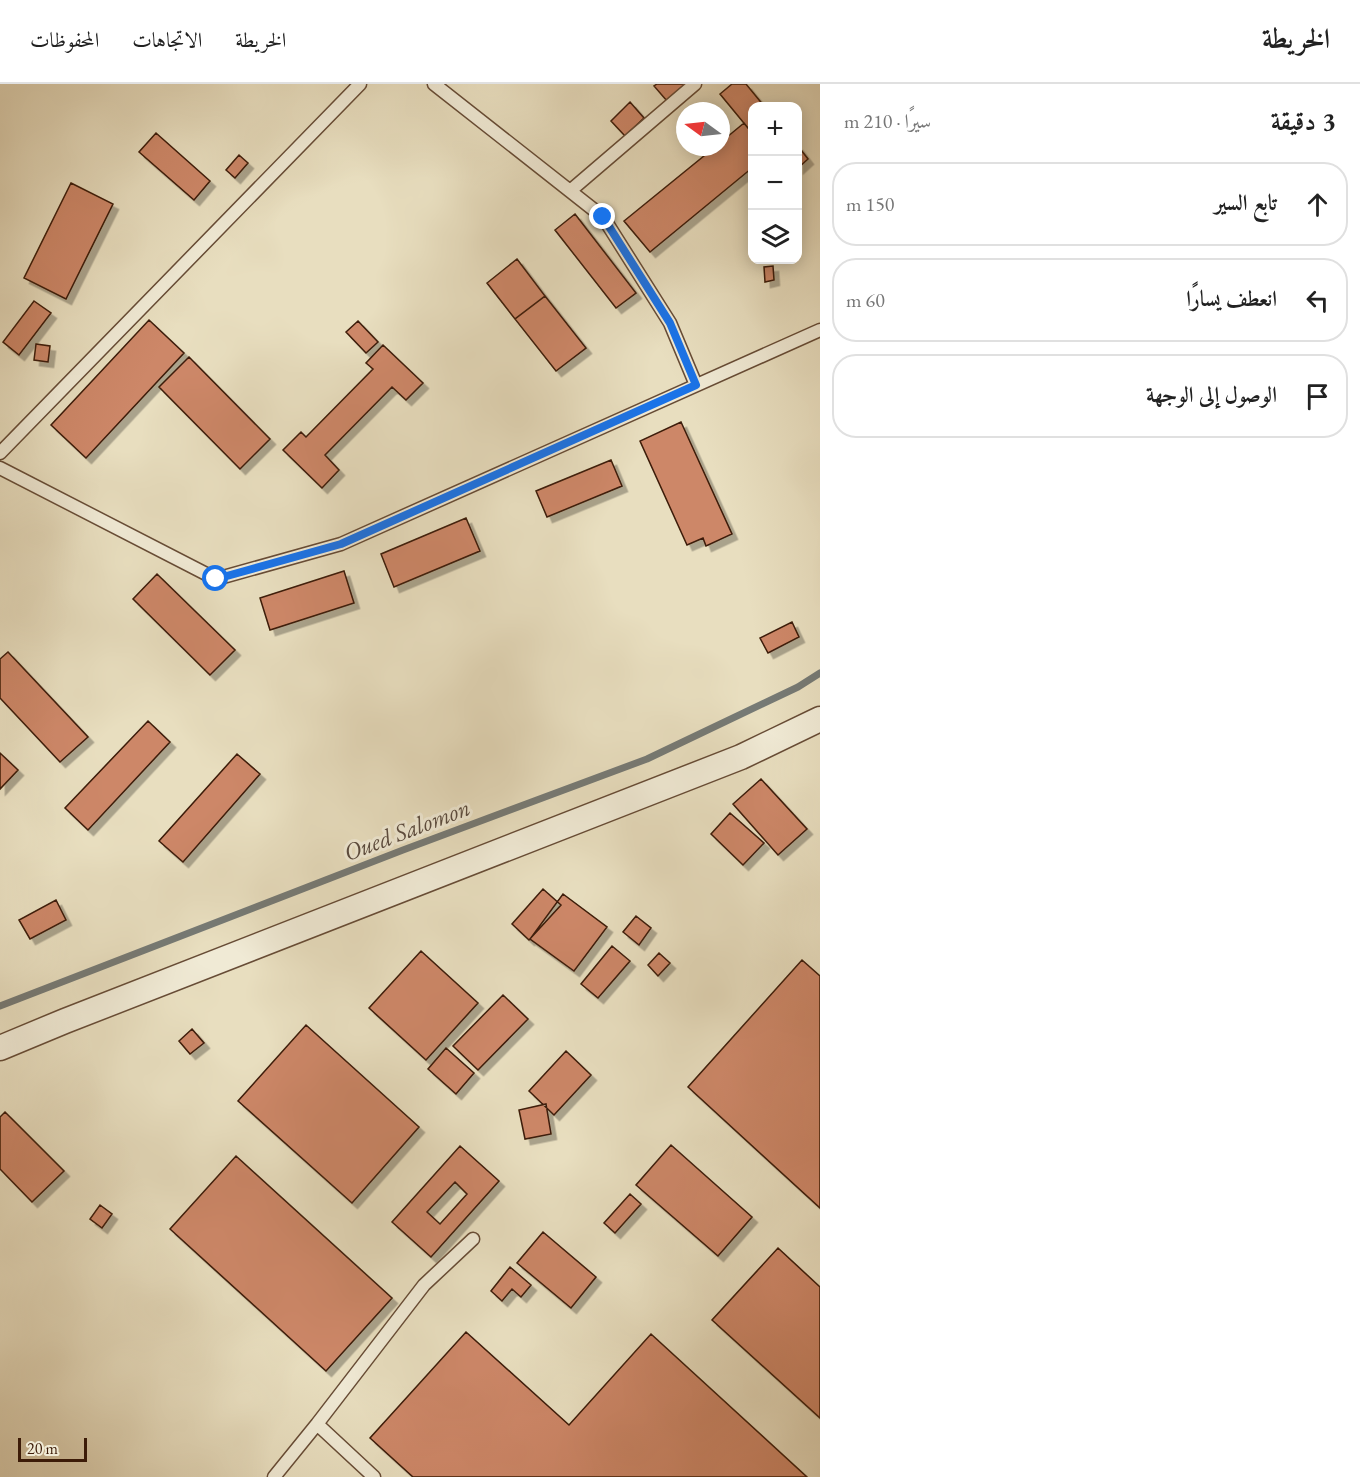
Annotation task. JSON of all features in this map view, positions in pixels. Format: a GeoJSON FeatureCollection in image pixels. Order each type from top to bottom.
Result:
{"type":"FeatureCollection","features":[{"type":"Feature","properties":{"kind":"street"},"geometry":{"type":"LineString","coordinates":[[0,1048],[741,757],[820,719]]}},
{"type":"Feature","properties":{"kind":"lane"},"geometry":{"type":"LineString","coordinates":[[0,453],[360,84]]}},
{"type":"Feature","properties":{"kind":"lane"},"geometry":{"type":"LineString","coordinates":[[434,84],[603,217],[670,323],[696,385]]}},
{"type":"Feature","properties":{"kind":"lane"},"geometry":{"type":"LineString","coordinates":[[570,191],[695,84]]}},
{"type":"Feature","properties":{"kind":"lane"},"geometry":{"type":"LineString","coordinates":[[0,468],[216,579],[341,544],[820,330]]}},
{"type":"Feature","properties":{"kind":"lane"},"geometry":{"type":"LineString","coordinates":[[274,1477],[317,1425],[424,1285],[473,1239]]}},
{"type":"Feature","properties":{"kind":"lane"},"geometry":{"type":"LineString","coordinates":[[317,1425],[374,1477]]}},
{"type":"Feature","properties":{"kind":"building"},"geometry":{"type":"Polygon","coordinates":[[[657,84],[687,84],[667,101],[654,86],[657,84]]]}},
{"type":"Feature","properties":{"kind":"building"},"geometry":{"type":"Polygon","coordinates":[[[732,84],[746,84],[761,102],[748,102],[748,128],[730,106],[730,102],[727,102],[720,94],[732,84]]]}},
{"type":"Feature","properties":{"kind":"building"},"geometry":{"type":"Polygon","coordinates":[[[630,102],[644,118],[625,136],[611,121],[630,102]]]}},
{"type":"Feature","properties":{"kind":"building"},"geometry":{"type":"Polygon","coordinates":[[[744,123],[748,128],[748,171],[650,252],[624,221],[704,156],[730,156],[730,135],[744,123]]]}},
{"type":"Feature","properties":{"kind":"building"},"geometry":{"type":"Polygon","coordinates":[[[156,133],[210,181],[194,200],[139,152],[156,133]]]}},
{"type":"Feature","properties":{"kind":"building"},"geometry":{"type":"Polygon","coordinates":[[[802,151],[808,159],[802,164],[802,151]]]}},
{"type":"Feature","properties":{"kind":"building"},"geometry":{"type":"Polygon","coordinates":[[[239,155],[248,163],[235,178],[226,170],[239,155]]]}},
{"type":"Feature","properties":{"kind":"building"},"geometry":{"type":"Polygon","coordinates":[[[71,183],[113,204],[66,299],[24,278],[71,183]]]}},
{"type":"Feature","properties":{"kind":"building"},"geometry":{"type":"Polygon","coordinates":[[[575,214],[636,293],[616,308],[555,230],[575,214]]]}},
{"type":"Feature","properties":{"kind":"building"},"geometry":{"type":"Polygon","coordinates":[[[517,259],[545,296],[515,319],[487,283],[517,259]]]}},
{"type":"Feature","properties":{"kind":"building"},"geometry":{"type":"Polygon","coordinates":[[[773,266],[774,280],[765,282],[764,267],[773,266]]]}},
{"type":"Feature","properties":{"kind":"building"},"geometry":{"type":"Polygon","coordinates":[[[545,296],[586,348],[556,371],[515,319],[545,296]]]}},
{"type":"Feature","properties":{"kind":"building"},"geometry":{"type":"Polygon","coordinates":[[[34,301],[51,313],[19,355],[3,342],[34,301]]]}},
{"type":"Feature","properties":{"kind":"building"},"geometry":{"type":"Polygon","coordinates":[[[149,320],[184,353],[86,458],[51,425],[149,320]]]}},
{"type":"Feature","properties":{"kind":"building"},"geometry":{"type":"Polygon","coordinates":[[[358,321],[378,342],[366,353],[346,332],[358,321]]]}},
{"type":"Feature","properties":{"kind":"building"},"geometry":{"type":"Polygon","coordinates":[[[36,344],[50,346],[48,362],[34,360],[36,344]]]}},
{"type":"Feature","properties":{"kind":"building"},"geometry":{"type":"Polygon","coordinates":[[[383,345],[423,383],[406,400],[392,387],[325,455],[339,470],[322,488],[283,450],[301,432],[306,437],[373,369],[366,363],[383,345]]]}},
{"type":"Feature","properties":{"kind":"building"},"geometry":{"type":"Polygon","coordinates":[[[189,357],[270,439],[240,469],[159,387],[189,357]]]}},
{"type":"Feature","properties":{"kind":"building"},"geometry":{"type":"Polygon","coordinates":[[[681,422],[732,534],[706,546],[703,538],[687,545],[640,441],[681,422]]]}},
{"type":"Feature","properties":{"kind":"building"},"geometry":{"type":"Polygon","coordinates":[[[611,460],[622,486],[547,517],[536,491],[611,460]]]}},
{"type":"Feature","properties":{"kind":"building"},"geometry":{"type":"Polygon","coordinates":[[[466,518],[480,551],[394,587],[381,554],[466,518]]]}},
{"type":"Feature","properties":{"kind":"building"},"geometry":{"type":"Polygon","coordinates":[[[344,571],[354,603],[270,630],[260,598],[344,571]]]}},
{"type":"Feature","properties":{"kind":"building"},"geometry":{"type":"Polygon","coordinates":[[[157,574],[235,650],[210,675],[133,599],[157,574]]]}},
{"type":"Feature","properties":{"kind":"building"},"geometry":{"type":"Polygon","coordinates":[[[792,622],[799,637],[768,653],[760,638],[792,622]]]}},
{"type":"Feature","properties":{"kind":"building"},"geometry":{"type":"Polygon","coordinates":[[[8,652],[88,737],[60,762],[0,698],[0,659],[8,652]]]}},
{"type":"Feature","properties":{"kind":"building"},"geometry":{"type":"Polygon","coordinates":[[[148,721],[170,742],[88,830],[65,808],[148,721]]]}},
{"type":"Feature","properties":{"kind":"building"},"geometry":{"type":"Polygon","coordinates":[[[0,753],[18,770],[0,789],[0,753]]]}},
{"type":"Feature","properties":{"kind":"building"},"geometry":{"type":"Polygon","coordinates":[[[237,754],[260,774],[183,862],[159,841],[237,754]]]}},
{"type":"Feature","properties":{"kind":"building"},"geometry":{"type":"Polygon","coordinates":[[[761,779],[807,829],[778,855],[733,804],[761,779]]]}},
{"type":"Feature","properties":{"kind":"building"},"geometry":{"type":"Polygon","coordinates":[[[730,813],[764,843],[743,865],[711,834],[730,813]]]}},
{"type":"Feature","properties":{"kind":"building"},"geometry":{"type":"Polygon","coordinates":[[[543,889],[561,905],[529,940],[512,924],[543,889]]]}},
{"type":"Feature","properties":{"kind":"building"},"geometry":{"type":"Polygon","coordinates":[[[563,894],[607,927],[574,971],[530,939],[563,894]]]}},
{"type":"Feature","properties":{"kind":"building"},"geometry":{"type":"Polygon","coordinates":[[[56,900],[66,920],[30,939],[19,920],[56,900]]]}},
{"type":"Feature","properties":{"kind":"building"},"geometry":{"type":"Polygon","coordinates":[[[636,916],[651,928],[639,945],[623,932],[636,916]]]}},
{"type":"Feature","properties":{"kind":"building"},"geometry":{"type":"Polygon","coordinates":[[[612,946],[630,961],[598,998],[581,984],[612,946]]]}},
{"type":"Feature","properties":{"kind":"building"},"geometry":{"type":"Polygon","coordinates":[[[421,951],[478,1003],[426,1060],[369,1008],[421,951]]]}},
{"type":"Feature","properties":{"kind":"building"},"geometry":{"type":"Polygon","coordinates":[[[659,953],[670,963],[658,976],[648,965],[659,953]]]}},
{"type":"Feature","properties":{"kind":"building"},"geometry":{"type":"Polygon","coordinates":[[[802,960],[820,976],[820,1208],[688,1087],[802,960]]]}},
{"type":"Feature","properties":{"kind":"building"},"geometry":{"type":"Polygon","coordinates":[[[503,995],[528,1019],[478,1070],[453,1046],[503,995]]]}},
{"type":"Feature","properties":{"kind":"building"},"geometry":{"type":"Polygon","coordinates":[[[306,1025],[419,1127],[352,1203],[238,1101],[306,1025]]]}},
{"type":"Feature","properties":{"kind":"building"},"geometry":{"type":"Polygon","coordinates":[[[192,1029],[204,1043],[190,1054],[179,1041],[192,1029]]]}},
{"type":"Feature","properties":{"kind":"building"},"geometry":{"type":"Polygon","coordinates":[[[446,1048],[474,1073],[456,1094],[428,1069],[446,1048]]]}},
{"type":"Feature","properties":{"kind":"building"},"geometry":{"type":"Polygon","coordinates":[[[566,1051],[591,1075],[554,1115],[529,1091],[566,1051]]]}},
{"type":"Feature","properties":{"kind":"building"},"geometry":{"type":"Polygon","coordinates":[[[546,1104],[551,1134],[525,1139],[519,1110],[546,1104]]]}},
{"type":"Feature","properties":{"kind":"building"},"geometry":{"type":"Polygon","coordinates":[[[5,1112],[64,1171],[32,1202],[0,1169],[0,1117],[5,1112]]]}},
{"type":"Feature","properties":{"kind":"building"},"geometry":{"type":"Polygon","coordinates":[[[671,1145],[752,1217],[718,1256],[636,1185],[671,1145]]]}},
{"type":"Feature","properties":{"kind":"building"},"geometry":{"type":"Polygon","coordinates":[[[460,1146],[499,1181],[431,1257],[392,1222],[460,1146]],[[455,1182],[427,1212],[440,1224],[467,1194],[455,1182]]]}},
{"type":"Feature","properties":{"kind":"building"},"geometry":{"type":"Polygon","coordinates":[[[236,1156],[392,1298],[326,1371],[170,1229],[236,1156]]]}},
{"type":"Feature","properties":{"kind":"building"},"geometry":{"type":"Polygon","coordinates":[[[630,1194],[641,1204],[615,1233],[604,1223],[630,1194]]]}},
{"type":"Feature","properties":{"kind":"building"},"geometry":{"type":"Polygon","coordinates":[[[100,1205],[112,1214],[102,1228],[90,1219],[100,1205]]]}},
{"type":"Feature","properties":{"kind":"building"},"geometry":{"type":"Polygon","coordinates":[[[543,1232],[596,1277],[571,1308],[517,1263],[543,1232]]]}},
{"type":"Feature","properties":{"kind":"building"},"geometry":{"type":"Polygon","coordinates":[[[778,1248],[820,1287],[820,1418],[712,1320],[778,1248]]]}},
{"type":"Feature","properties":{"kind":"building"},"geometry":{"type":"Polygon","coordinates":[[[510,1267],[531,1285],[521,1297],[512,1289],[502,1301],[491,1291],[510,1267]]]}},
{"type":"Feature","properties":{"kind":"building"},"geometry":{"type":"Polygon","coordinates":[[[466,1332],[569,1425],[651,1334],[807,1477],[413,1477],[370,1438],[466,1332]]]}},
{"type":"Feature","properties":{"kind":"waterway","name":"Oued Salomon"},"geometry":{"type":"LineString","coordinates":[[0,1006],[403,850],[647,759],[798,687],[820,673]]}},
{"type":"Feature","properties":{"kind":"route"},"geometry":{"type":"LineString","coordinates":[[216,579],[341,544],[696,385],[670,323],[603,217]]}}]}
